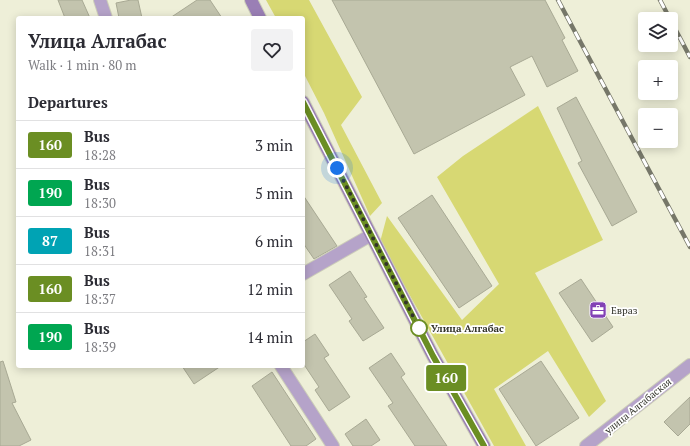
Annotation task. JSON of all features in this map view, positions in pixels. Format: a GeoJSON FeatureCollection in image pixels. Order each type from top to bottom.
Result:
{"type":"FeatureCollection","features":[{"type":"Feature","properties":{"kind":"main road"},"geometry":{"type":"LineString","coordinates":[[251,0],[259,16]]}},
{"type":"Feature","properties":{"kind":"main road"},"geometry":{"type":"LineString","coordinates":[[305,106],[433,356],[484,446]]}},
{"type":"Feature","properties":{"kind":"street"},"geometry":{"type":"LineString","coordinates":[[100,0],[105,16]]}},
{"type":"Feature","properties":{"kind":"street"},"geometry":{"type":"LineString","coordinates":[[305,273],[372,235]]}},
{"type":"Feature","properties":{"kind":"street"},"geometry":{"type":"LineString","coordinates":[[282,368],[333,446]]}},
{"type":"Feature","properties":{"kind":"street","name":"улица Алгабаская"},"geometry":{"type":"LineString","coordinates":[[586,446],[688,369]]}},
{"type":"Feature","properties":{"kind":"shaded area"},"geometry":{"type":"Polygon","coordinates":[[[266,0],[309,0],[362,97],[341,125],[382,203],[370,216],[324,113],[305,76],[305,16],[275,16],[266,0]]]}},
{"type":"Feature","properties":{"kind":"shaded area"},"geometry":{"type":"Polygon","coordinates":[[[538,106],[603,240],[535,273],[606,401],[589,417],[548,351],[494,389],[526,446],[494,446],[380,242],[387,216],[462,320],[499,284],[437,177],[463,156],[538,106]]]}},
{"type":"Feature","properties":{"kind":"building"},"geometry":{"type":"Polygon","coordinates":[[[58,0],[82,0],[89,16],[64,16],[58,0]]]}},
{"type":"Feature","properties":{"kind":"building"},"geometry":{"type":"Polygon","coordinates":[[[138,0],[142,16],[119,16],[116,3],[138,0]]]}},
{"type":"Feature","properties":{"kind":"building"},"geometry":{"type":"Polygon","coordinates":[[[197,0],[210,0],[221,16],[173,16],[197,0]]]}},
{"type":"Feature","properties":{"kind":"building"},"geometry":{"type":"Polygon","coordinates":[[[332,0],[545,0],[565,38],[562,40],[578,71],[547,87],[532,56],[510,67],[525,95],[414,154],[332,0]]]}},
{"type":"Feature","properties":{"kind":"building"},"geometry":{"type":"Polygon","coordinates":[[[576,97],[637,212],[612,226],[578,163],[582,161],[557,108],[576,97]]]}},
{"type":"Feature","properties":{"kind":"building"},"geometry":{"type":"Polygon","coordinates":[[[432,195],[492,286],[459,308],[398,218],[432,195]]]}},
{"type":"Feature","properties":{"kind":"building"},"geometry":{"type":"Polygon","coordinates":[[[305,198],[337,246],[314,259],[305,246],[305,198]]]}},
{"type":"Feature","properties":{"kind":"building"},"geometry":{"type":"Polygon","coordinates":[[[350,271],[367,297],[364,298],[384,328],[363,341],[349,321],[352,319],[329,285],[350,271]]]}},
{"type":"Feature","properties":{"kind":"building"},"geometry":{"type":"Polygon","coordinates":[[[581,279],[613,327],[592,342],[559,293],[581,279]]]}},
{"type":"Feature","properties":{"kind":"building"},"geometry":{"type":"Polygon","coordinates":[[[315,334],[329,355],[324,358],[350,397],[329,411],[315,390],[319,387],[305,366],[305,341],[315,334]]]}},
{"type":"Feature","properties":{"kind":"building"},"geometry":{"type":"Polygon","coordinates":[[[391,353],[405,374],[401,377],[447,446],[415,446],[388,406],[393,403],[369,368],[391,353]]]}},
{"type":"Feature","properties":{"kind":"building"},"geometry":{"type":"Polygon","coordinates":[[[3,361],[16,402],[12,403],[31,440],[19,446],[0,446],[0,362],[3,361]]]}},
{"type":"Feature","properties":{"kind":"building"},"geometry":{"type":"Polygon","coordinates":[[[541,361],[579,418],[536,446],[499,389],[541,361]]]}},
{"type":"Feature","properties":{"kind":"building"},"geometry":{"type":"Polygon","coordinates":[[[183,368],[218,368],[194,384],[183,368]]]}},
{"type":"Feature","properties":{"kind":"building"},"geometry":{"type":"Polygon","coordinates":[[[272,372],[316,439],[306,446],[291,446],[252,386],[272,372]]]}},
{"type":"Feature","properties":{"kind":"building"},"geometry":{"type":"Polygon","coordinates":[[[690,397],[690,424],[678,436],[664,422],[690,397]]]}},
{"type":"Feature","properties":{"kind":"building"},"geometry":{"type":"Polygon","coordinates":[[[366,419],[380,440],[371,446],[353,446],[345,434],[366,419]]]}},
{"type":"Feature","properties":{"kind":"railway"},"geometry":{"type":"LineString","coordinates":[[558,0],[690,247]]}},
{"type":"Feature","properties":{"kind":"railway"},"geometry":{"type":"LineString","coordinates":[[660,0],[666,12]]}},
{"type":"Feature","properties":{"kind":"railway"},"geometry":{"type":"LineString","coordinates":[[678,34],[690,57]]}},
{"type":"Feature","properties":{"kind":"bus line","name":"160"},"geometry":{"type":"LineString","coordinates":[[305,106],[433,356],[484,446]]}},
{"type":"Feature","properties":{"kind":"place","name":"Евраз"},"geometry":{"type":"Point","coordinates":[598,310]}},
{"type":"Feature","properties":{"kind":"place","name":"Улица Алгабас"},"geometry":{"type":"Point","coordinates":[419,328]}},
{"type":"Feature","properties":{"kind":"route"},"geometry":{"type":"LineString","coordinates":[[337,168],[419,328]]}}]}
